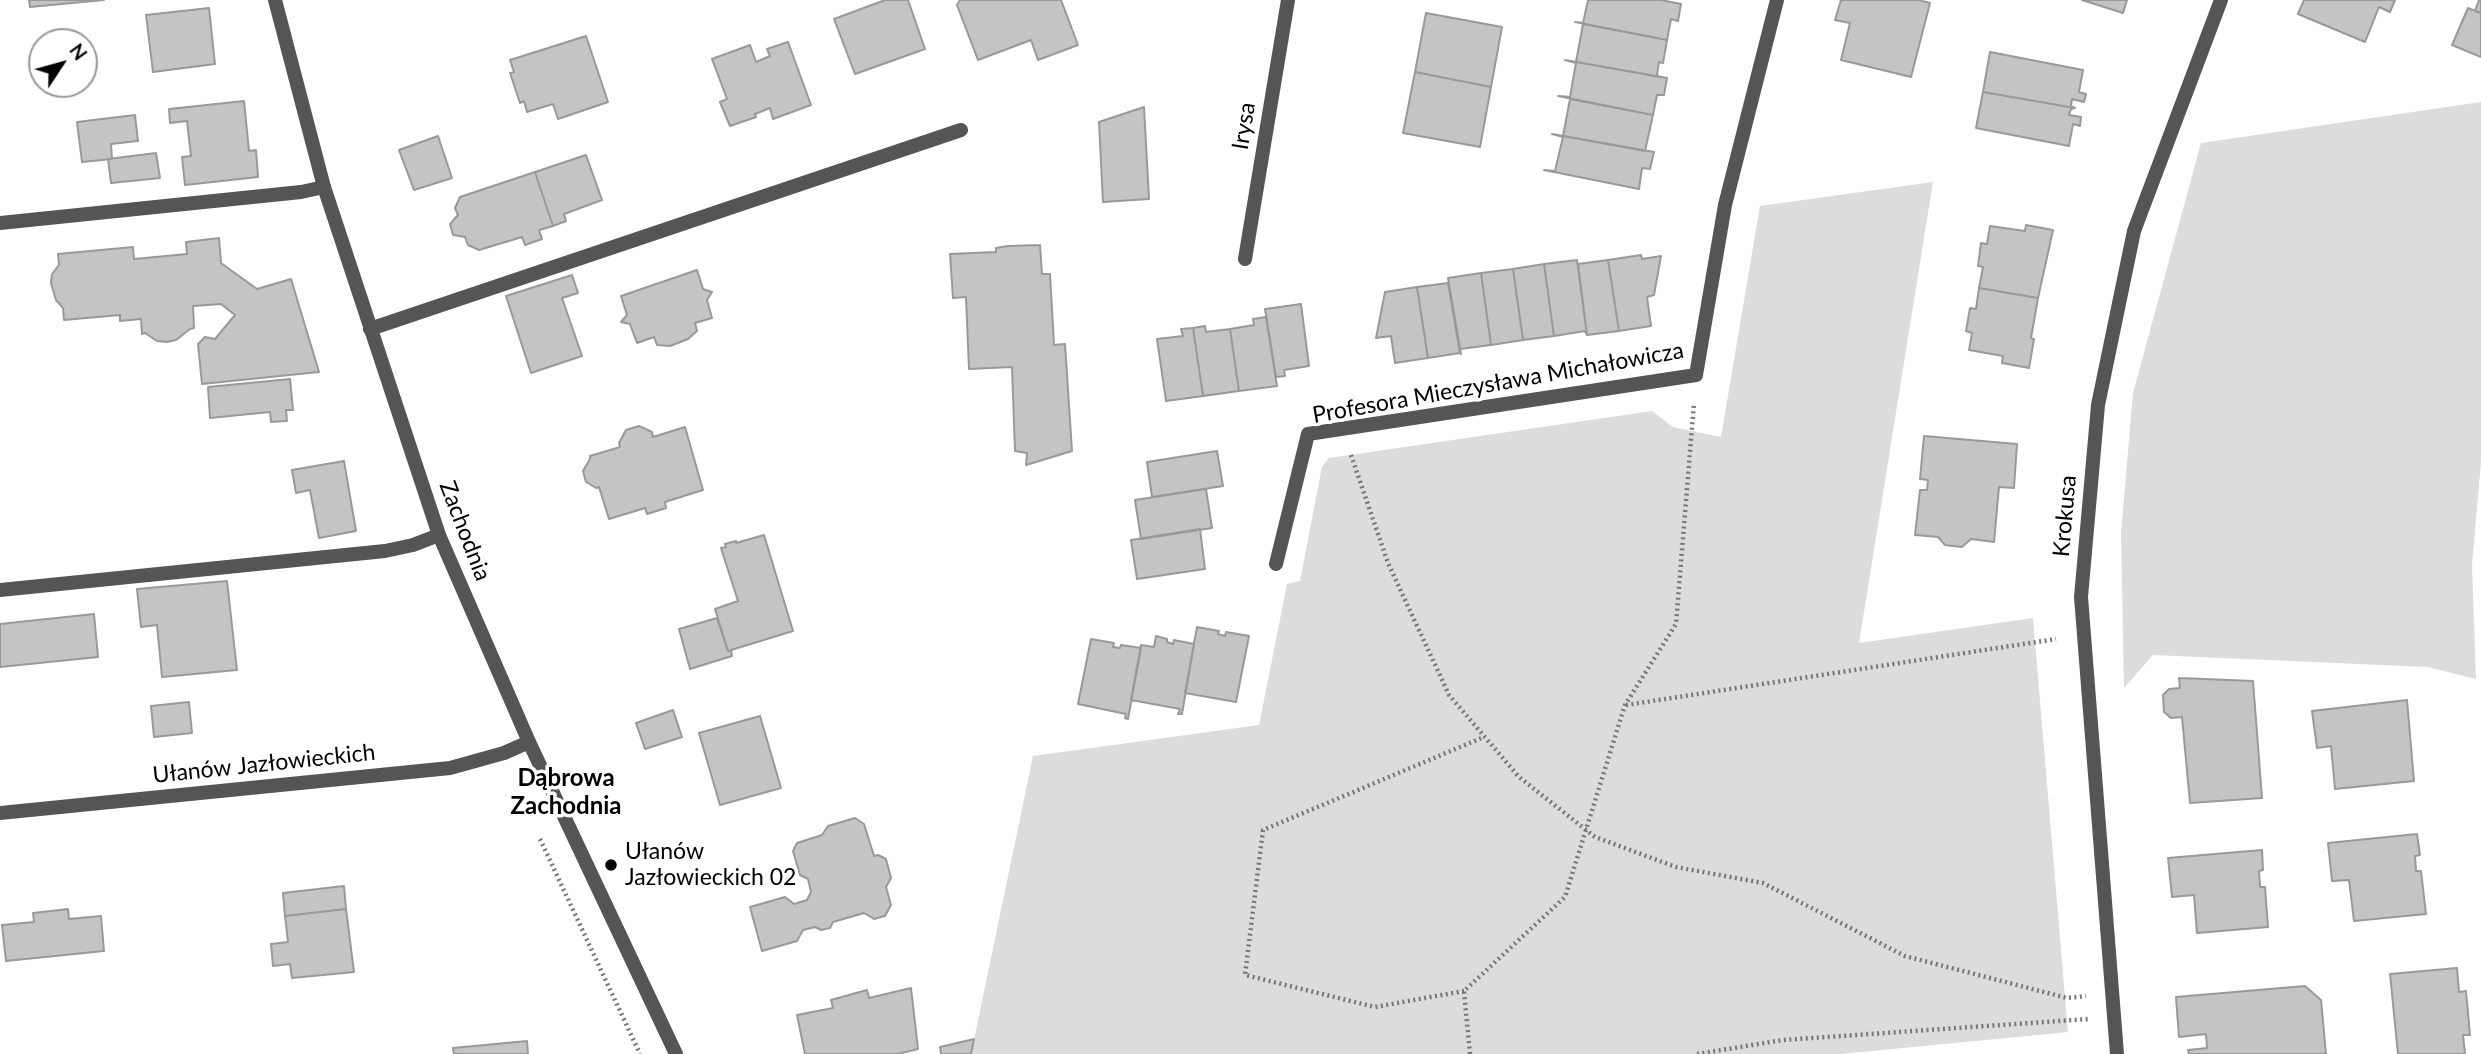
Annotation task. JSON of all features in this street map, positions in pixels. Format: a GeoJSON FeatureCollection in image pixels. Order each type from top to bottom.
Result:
{"type":"FeatureCollection","features":[{"type":"Feature","properties":{"kind":"street","name":"Zachodnia"},"geometry":{"type":"LineString","coordinates":[[275,0],[324,187],[439,535],[529,742],[676,1054]]}},
{"type":"Feature","properties":{"kind":"street","name":"Irysa"},"geometry":{"type":"LineString","coordinates":[[1245,259],[1288,0]]}},
{"type":"Feature","properties":{"kind":"street","name":"Profesora Mieczysława Michałowicza"},"geometry":{"type":"LineString","coordinates":[[1276,564],[1308,434],[1696,374],[1725,205],[1777,0]]}},
{"type":"Feature","properties":{"kind":"street","name":"Krokusa"},"geometry":{"type":"LineString","coordinates":[[2117,1054],[2081,597],[2098,405],[2134,231],[2221,0]]}},
{"type":"Feature","properties":{"kind":"street"},"geometry":{"type":"LineString","coordinates":[[370,329],[961,130]]}},
{"type":"Feature","properties":{"kind":"street"},"geometry":{"type":"LineString","coordinates":[[0,223],[301,192],[324,187]]}},
{"type":"Feature","properties":{"kind":"street"},"geometry":{"type":"LineString","coordinates":[[0,590],[385,551],[413,545],[439,535]]}},
{"type":"Feature","properties":{"kind":"street","name":"Ułanów Jazłowieckich"},"geometry":{"type":"LineString","coordinates":[[0,813],[450,768],[504,753],[529,742]]}},
{"type":"Feature","properties":{"kind":"path"},"geometry":{"type":"LineString","coordinates":[[1484,737],[1263,830],[1245,975],[1375,1007],[1464,991],[1565,897],[1625,705],[1676,624],[1696,374]]}},
{"type":"Feature","properties":{"kind":"path"},"geometry":{"type":"LineString","coordinates":[[1342,429],[1393,575],[1449,695],[1519,777],[1595,837],[1676,867],[1763,883],[1905,956],[2067,998],[2112,994]]}},
{"type":"Feature","properties":{"kind":"path"},"geometry":{"type":"LineString","coordinates":[[1625,705],[2084,635]]}},
{"type":"Feature","properties":{"kind":"path"},"geometry":{"type":"LineString","coordinates":[[1464,991],[1470,1054]]}},
{"type":"Feature","properties":{"kind":"path"},"geometry":{"type":"LineString","coordinates":[[1696,1054],[1783,1040],[2113,1017]]}},
{"type":"Feature","properties":{"kind":"shaded area"},"geometry":{"type":"Polygon","coordinates":[[[2481,102],[2481,462],[2472,565],[2476,679],[2428,667],[2153,655],[2124,688],[2121,533],[2133,393],[2201,143],[2481,102]]]}},
{"type":"Feature","properties":{"kind":"shaded area"},"geometry":{"type":"Polygon","coordinates":[[[1933,182],[1859,643],[2033,618],[2068,1032],[1841,1054],[971,1054],[1033,756],[1259,725],[1287,584],[1300,581],[1322,467],[1329,458],[1652,411],[1673,427],[1721,437],[1760,206],[1933,182]]]}},
{"type":"Feature","properties":{"kind":"building"},"geometry":{"type":"Polygon","coordinates":[[[29,0],[104,0],[30,7],[29,0]]]}},
{"type":"Feature","properties":{"kind":"building"},"geometry":{"type":"Polygon","coordinates":[[[885,0],[908,0],[925,49],[855,74],[834,19],[885,0]]]}},
{"type":"Feature","properties":{"kind":"building"},"geometry":{"type":"Polygon","coordinates":[[[960,0],[1061,0],[1078,45],[1038,60],[1031,40],[978,60],[957,5],[960,0]]]}},
{"type":"Feature","properties":{"kind":"building"},"geometry":{"type":"Polygon","coordinates":[[[1588,0],[1661,0],[1681,4],[1678,21],[1671,19],[1667,40],[1575,22],[1583,23],[1588,0]]]}},
{"type":"Feature","properties":{"kind":"building"},"geometry":{"type":"Polygon","coordinates":[[[1841,0],[1919,0],[1930,3],[1911,77],[1841,60],[1850,23],[1835,20],[1841,0]]]}},
{"type":"Feature","properties":{"kind":"building"},"geometry":{"type":"Polygon","coordinates":[[[2082,0],[2127,0],[2123,13],[2082,0]]]}},
{"type":"Feature","properties":{"kind":"building"},"geometry":{"type":"Polygon","coordinates":[[[2304,0],[2395,0],[2390,12],[2379,7],[2365,42],[2298,14],[2304,0]]]}},
{"type":"Feature","properties":{"kind":"building"},"geometry":{"type":"Polygon","coordinates":[[[2481,0],[2481,13],[2475,11],[2481,0]]]}},
{"type":"Feature","properties":{"kind":"building"},"geometry":{"type":"Polygon","coordinates":[[[209,8],[215,64],[153,72],[146,15],[209,8]]]}},
{"type":"Feature","properties":{"kind":"building"},"geometry":{"type":"Polygon","coordinates":[[[2468,8],[2481,13],[2481,57],[2452,45],[2468,8]]]}},
{"type":"Feature","properties":{"kind":"building"},"geometry":{"type":"Polygon","coordinates":[[[1426,13],[1502,27],[1491,87],[1415,72],[1426,13]]]}},
{"type":"Feature","properties":{"kind":"building"},"geometry":{"type":"Polygon","coordinates":[[[1583,24],[1667,40],[1663,63],[1659,62],[1657,75],[1660,77],[1576,62],[1583,24]]]}},
{"type":"Feature","properties":{"kind":"building"},"geometry":{"type":"Polygon","coordinates":[[[586,36],[608,102],[558,119],[553,104],[527,112],[524,101],[520,103],[510,73],[514,72],[510,60],[586,36]]]}},
{"type":"Feature","properties":{"kind":"building"},"geometry":{"type":"Polygon","coordinates":[[[788,42],[811,105],[773,119],[770,108],[755,114],[756,117],[730,126],[720,102],[727,99],[712,59],[750,45],[756,62],[770,56],[767,49],[788,42]]]}},
{"type":"Feature","properties":{"kind":"building"},"geometry":{"type":"Polygon","coordinates":[[[1990,52],[2083,70],[2079,92],[2086,94],[2084,102],[2072,99],[2071,106],[2075,108],[1983,92],[1990,52]]]}},
{"type":"Feature","properties":{"kind":"building"},"geometry":{"type":"Polygon","coordinates":[[[1565,60],[1667,78],[1664,95],[1657,95],[1653,115],[1558,96],[1570,97],[1576,63],[1565,60]]]}},
{"type":"Feature","properties":{"kind":"building"},"geometry":{"type":"Polygon","coordinates":[[[1415,72],[1491,87],[1480,147],[1403,133],[1415,72]]]}},
{"type":"Feature","properties":{"kind":"building"},"geometry":{"type":"Polygon","coordinates":[[[1983,92],[2075,108],[2071,109],[2069,115],[2081,117],[2080,126],[2073,124],[2069,146],[1976,128],[1983,92]]]}},
{"type":"Feature","properties":{"kind":"building"},"geometry":{"type":"Polygon","coordinates":[[[1570,99],[1653,115],[1645,151],[1563,136],[1570,99]]]}},
{"type":"Feature","properties":{"kind":"building"},"geometry":{"type":"Polygon","coordinates":[[[244,101],[249,151],[256,150],[258,177],[185,185],[182,157],[191,156],[187,121],[170,123],[169,109],[244,101]]]}},
{"type":"Feature","properties":{"kind":"building"},"geometry":{"type":"Polygon","coordinates":[[[1144,107],[1149,199],[1103,202],[1099,122],[1144,107]]]}},
{"type":"Feature","properties":{"kind":"building"},"geometry":{"type":"Polygon","coordinates":[[[135,115],[138,141],[111,144],[112,159],[82,162],[77,122],[135,115]]]}},
{"type":"Feature","properties":{"kind":"building"},"geometry":{"type":"Polygon","coordinates":[[[1552,134],[1654,152],[1650,169],[1642,168],[1639,189],[1544,170],[1555,171],[1563,137],[1552,134]]]}},
{"type":"Feature","properties":{"kind":"building"},"geometry":{"type":"Polygon","coordinates":[[[438,136],[452,178],[414,190],[399,150],[438,136]]]}},
{"type":"Feature","properties":{"kind":"building"},"geometry":{"type":"Polygon","coordinates":[[[156,153],[160,178],[111,183],[108,159],[156,153]]]}},
{"type":"Feature","properties":{"kind":"building"},"geometry":{"type":"Polygon","coordinates":[[[586,155],[602,200],[564,214],[566,221],[553,226],[535,172],[586,155]]]}},
{"type":"Feature","properties":{"kind":"building"},"geometry":{"type":"Polygon","coordinates":[[[535,172],[553,226],[539,230],[542,239],[525,245],[522,237],[479,250],[468,245],[465,237],[453,235],[450,224],[458,215],[455,208],[460,197],[535,172]]]}},
{"type":"Feature","properties":{"kind":"building"},"geometry":{"type":"Polygon","coordinates":[[[2026,225],[2053,230],[2038,298],[1979,288],[1983,267],[1978,266],[1981,243],[1987,244],[1990,226],[2025,231],[2026,225]]]}},
{"type":"Feature","properties":{"kind":"building"},"geometry":{"type":"Polygon","coordinates":[[[219,238],[221,263],[257,289],[291,279],[319,372],[202,384],[198,344],[205,337],[215,339],[235,315],[221,304],[193,306],[194,328],[176,340],[167,342],[142,334],[141,319],[120,321],[120,315],[64,320],[63,308],[56,300],[51,283],[52,274],[59,265],[58,254],[133,247],[134,259],[187,254],[186,242],[219,238]]]}},
{"type":"Feature","properties":{"kind":"building"},"geometry":{"type":"Polygon","coordinates":[[[1040,245],[1042,274],[1050,274],[1054,345],[1065,344],[1072,451],[1026,465],[1027,453],[1015,451],[1012,367],[969,369],[966,297],[953,298],[950,254],[996,252],[996,248],[1008,246],[1040,245]]]}},
{"type":"Feature","properties":{"kind":"building"},"geometry":{"type":"Polygon","coordinates":[[[1641,255],[1642,259],[1661,256],[1654,295],[1647,297],[1651,326],[1619,331],[1608,260],[1641,255]]]}},
{"type":"Feature","properties":{"kind":"building"},"geometry":{"type":"Polygon","coordinates":[[[1577,260],[1587,335],[1585,331],[1554,336],[1544,264],[1577,260]]]}},
{"type":"Feature","properties":{"kind":"building"},"geometry":{"type":"Polygon","coordinates":[[[1608,260],[1619,331],[1587,335],[1578,264],[1608,260]]]}},
{"type":"Feature","properties":{"kind":"building"},"geometry":{"type":"Polygon","coordinates":[[[1544,264],[1554,336],[1523,340],[1513,269],[1544,264]]]}},
{"type":"Feature","properties":{"kind":"building"},"geometry":{"type":"Polygon","coordinates":[[[1513,269],[1523,340],[1491,345],[1481,273],[1513,269]]]}},
{"type":"Feature","properties":{"kind":"building"},"geometry":{"type":"Polygon","coordinates":[[[697,270],[703,289],[712,292],[707,300],[712,318],[695,323],[697,331],[688,339],[670,346],[657,345],[654,337],[637,343],[630,324],[621,322],[627,315],[621,296],[697,270]]]}},
{"type":"Feature","properties":{"kind":"building"},"geometry":{"type":"Polygon","coordinates":[[[1481,273],[1491,345],[1460,349],[1448,278],[1481,273]]]}},
{"type":"Feature","properties":{"kind":"building"},"geometry":{"type":"Polygon","coordinates":[[[572,275],[578,293],[562,298],[582,356],[531,373],[506,296],[572,275]]]}},
{"type":"Feature","properties":{"kind":"building"},"geometry":{"type":"Polygon","coordinates":[[[1448,283],[1460,353],[1428,358],[1417,287],[1448,283]]]}},
{"type":"Feature","properties":{"kind":"building"},"geometry":{"type":"Polygon","coordinates":[[[1417,287],[1428,358],[1395,363],[1391,336],[1376,338],[1385,292],[1417,287]]]}},
{"type":"Feature","properties":{"kind":"building"},"geometry":{"type":"Polygon","coordinates":[[[1979,288],[2038,298],[2029,368],[2002,363],[2003,356],[1969,350],[1972,333],[1966,331],[1970,308],[1976,309],[1979,288]]]}},
{"type":"Feature","properties":{"kind":"building"},"geometry":{"type":"Polygon","coordinates":[[[1301,304],[1309,366],[1284,370],[1285,376],[1276,377],[1265,309],[1301,304]]]}},
{"type":"Feature","properties":{"kind":"building"},"geometry":{"type":"Polygon","coordinates":[[[1266,317],[1277,386],[1239,391],[1230,329],[1254,325],[1253,319],[1266,317]]]}},
{"type":"Feature","properties":{"kind":"building"},"geometry":{"type":"Polygon","coordinates":[[[1205,326],[1206,332],[1230,329],[1239,391],[1203,396],[1193,328],[1205,326]]]}},
{"type":"Feature","properties":{"kind":"building"},"geometry":{"type":"Polygon","coordinates":[[[1193,328],[1203,396],[1166,401],[1157,339],[1183,336],[1181,329],[1193,328]]]}},
{"type":"Feature","properties":{"kind":"building"},"geometry":{"type":"Polygon","coordinates":[[[290,379],[293,410],[286,410],[287,421],[271,422],[270,412],[210,418],[208,387],[290,379]]]}},
{"type":"Feature","properties":{"kind":"building"},"geometry":{"type":"Polygon","coordinates":[[[639,426],[652,432],[653,437],[685,427],[703,490],[665,502],[666,508],[647,514],[645,508],[609,519],[599,487],[586,482],[583,471],[590,456],[620,447],[619,443],[626,430],[639,426]]]}},
{"type":"Feature","properties":{"kind":"building"},"geometry":{"type":"Polygon","coordinates":[[[1924,436],[2017,444],[2014,488],[1999,487],[1994,542],[1971,539],[1962,547],[1945,545],[1938,537],[1915,535],[1920,490],[1927,490],[1928,480],[1920,479],[1924,436]]]}},
{"type":"Feature","properties":{"kind":"building"},"geometry":{"type":"Polygon","coordinates":[[[1217,451],[1223,486],[1152,497],[1147,462],[1217,451]]]}},
{"type":"Feature","properties":{"kind":"building"},"geometry":{"type":"Polygon","coordinates":[[[344,461],[356,531],[319,538],[310,490],[296,493],[292,470],[344,461]]]}},
{"type":"Feature","properties":{"kind":"building"},"geometry":{"type":"Polygon","coordinates":[[[1206,489],[1212,528],[1141,539],[1135,500],[1206,489]]]}},
{"type":"Feature","properties":{"kind":"building"},"geometry":{"type":"Polygon","coordinates":[[[1200,529],[1205,569],[1137,579],[1131,540],[1200,529]]]}},
{"type":"Feature","properties":{"kind":"building"},"geometry":{"type":"Polygon","coordinates":[[[764,535],[793,631],[728,651],[715,609],[738,601],[721,548],[726,547],[725,544],[764,535]]]}},
{"type":"Feature","properties":{"kind":"building"},"geometry":{"type":"Polygon","coordinates":[[[227,581],[237,670],[162,677],[157,625],[141,627],[137,589],[227,581]]]}},
{"type":"Feature","properties":{"kind":"building"},"geometry":{"type":"Polygon","coordinates":[[[94,614],[98,657],[0,667],[0,624],[94,614]]]}},
{"type":"Feature","properties":{"kind":"building"},"geometry":{"type":"Polygon","coordinates":[[[717,618],[732,656],[690,669],[679,629],[717,618]]]}},
{"type":"Feature","properties":{"kind":"building"},"geometry":{"type":"Polygon","coordinates":[[[1197,627],[1219,631],[1218,634],[1225,636],[1226,632],[1249,636],[1236,702],[1185,693],[1197,627]]]}},
{"type":"Feature","properties":{"kind":"building"},"geometry":{"type":"Polygon","coordinates":[[[1156,636],[1173,644],[1174,640],[1194,644],[1182,714],[1178,714],[1180,709],[1131,700],[1141,645],[1154,647],[1156,636]]]}},
{"type":"Feature","properties":{"kind":"building"},"geometry":{"type":"Polygon","coordinates":[[[1091,639],[1114,643],[1113,647],[1120,648],[1121,645],[1141,648],[1128,719],[1125,718],[1126,714],[1078,704],[1091,639]]]}},
{"type":"Feature","properties":{"kind":"building"},"geometry":{"type":"Polygon","coordinates":[[[2179,678],[2253,681],[2262,798],[2190,803],[2182,717],[2171,718],[2164,712],[2163,695],[2169,689],[2180,688],[2179,678]]]}},
{"type":"Feature","properties":{"kind":"building"},"geometry":{"type":"Polygon","coordinates":[[[2407,700],[2414,781],[2335,789],[2331,746],[2317,748],[2312,711],[2407,700]]]}},
{"type":"Feature","properties":{"kind":"building"},"geometry":{"type":"Polygon","coordinates":[[[189,702],[192,733],[154,737],[151,706],[189,702]]]}},
{"type":"Feature","properties":{"kind":"building"},"geometry":{"type":"Polygon","coordinates":[[[673,710],[682,737],[645,749],[636,723],[673,710]]]}},
{"type":"Feature","properties":{"kind":"building"},"geometry":{"type":"Polygon","coordinates":[[[760,716],[781,788],[720,805],[699,733],[760,716]]]}},
{"type":"Feature","properties":{"kind":"building"},"geometry":{"type":"Polygon","coordinates":[[[855,818],[864,824],[874,856],[886,859],[891,878],[886,887],[891,905],[885,916],[874,919],[864,913],[833,922],[830,928],[821,930],[815,927],[803,930],[797,941],[762,951],[750,907],[785,897],[794,904],[807,900],[811,892],[808,879],[800,875],[793,851],[797,843],[822,835],[828,826],[855,818]]]}},
{"type":"Feature","properties":{"kind":"building"},"geometry":{"type":"Polygon","coordinates":[[[2417,834],[2420,855],[2415,856],[2416,871],[2421,871],[2426,914],[2354,921],[2349,880],[2332,881],[2328,843],[2417,834]]]}},
{"type":"Feature","properties":{"kind":"building"},"geometry":{"type":"Polygon","coordinates":[[[2262,850],[2260,887],[2265,887],[2268,927],[2197,933],[2194,895],[2172,897],[2168,858],[2262,850]]]}},
{"type":"Feature","properties":{"kind":"building"},"geometry":{"type":"Polygon","coordinates":[[[344,886],[346,909],[285,916],[283,893],[344,886]]]}},
{"type":"Feature","properties":{"kind":"building"},"geometry":{"type":"Polygon","coordinates":[[[68,909],[69,919],[101,916],[104,951],[6,961],[2,925],[34,922],[33,913],[68,909]]]}},
{"type":"Feature","properties":{"kind":"building"},"geometry":{"type":"Polygon","coordinates":[[[346,909],[354,972],[292,978],[290,964],[273,966],[271,944],[288,942],[285,916],[346,909]]]}},
{"type":"Feature","properties":{"kind":"building"},"geometry":{"type":"Polygon","coordinates":[[[2457,968],[2459,992],[2466,991],[2470,1035],[2463,1035],[2465,1054],[2398,1054],[2390,974],[2457,968]]]}},
{"type":"Feature","properties":{"kind":"building"},"geometry":{"type":"Polygon","coordinates":[[[2305,986],[2321,1000],[2326,1054],[2189,1054],[2188,1050],[2207,1048],[2206,1034],[2179,1037],[2176,997],[2305,986]]]}},
{"type":"Feature","properties":{"kind":"building"},"geometry":{"type":"Polygon","coordinates":[[[911,988],[918,1049],[898,1054],[805,1054],[797,1015],[833,1008],[831,1000],[867,990],[869,998],[911,988]]]}},
{"type":"Feature","properties":{"kind":"building"},"geometry":{"type":"Polygon","coordinates":[[[974,1039],[971,1054],[941,1054],[940,1047],[974,1039]]]}},
{"type":"Feature","properties":{"kind":"building"},"geometry":{"type":"Polygon","coordinates":[[[527,1041],[528,1054],[454,1054],[453,1048],[527,1041]]]}},
{"type":"Feature","properties":{"kind":"place","name":"Ułanów Jazłowieckich 02"},"geometry":{"type":"Point","coordinates":[611,865]}},
{"type":"Feature","properties":{"kind":"district","name":"Dąbrowa Zachodnia"},"geometry":{"type":"Point","coordinates":[566,792]}}]}
